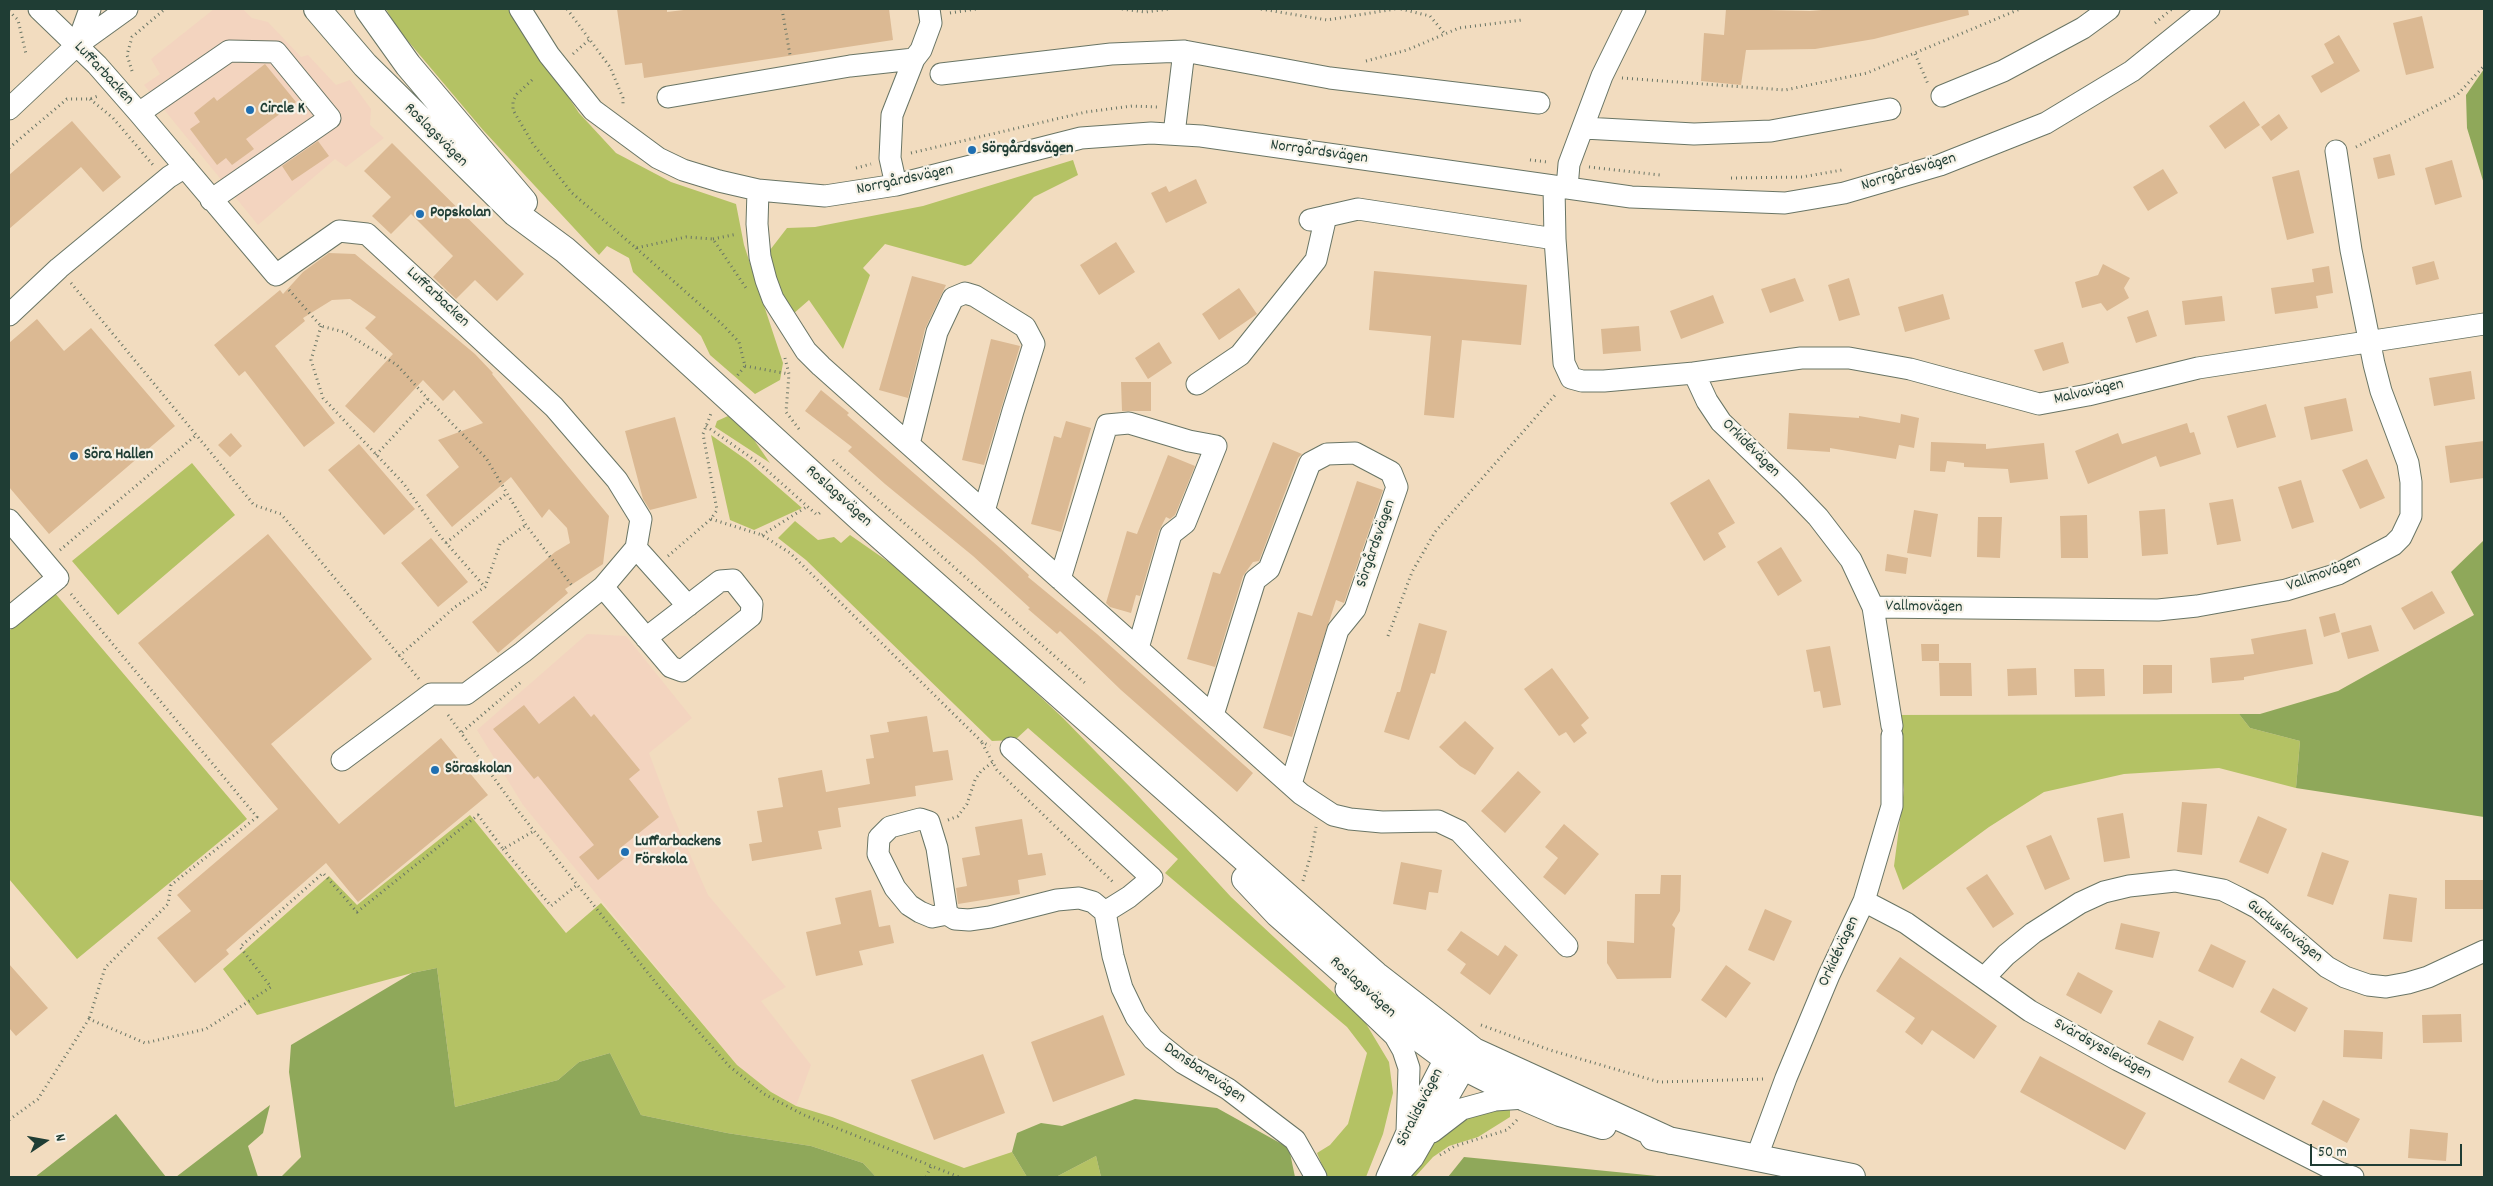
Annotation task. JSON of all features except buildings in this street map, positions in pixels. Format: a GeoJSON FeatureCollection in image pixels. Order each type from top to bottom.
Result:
{"type":"FeatureCollection","features":[{"type":"Feature","properties":{"kind":"main road","name":"Roslagsvägen"},"geometry":{"type":"LineString","coordinates":[[317,9],[365,65],[516,213],[565,250],[861,519],[1376,975],[1460,1054],[1523,1106],[1560,1113],[1615,1130],[1852,1177]]}},
{"type":"Feature","properties":{"kind":"main road","name":"Roslagsvägen"},"geometry":{"type":"LineString","coordinates":[[368,9],[408,65],[565,250]]}},
{"type":"Feature","properties":{"kind":"main road","name":"Roslagsvägen"},"geometry":{"type":"LineString","coordinates":[[1113,742],[1278,914],[1419,1038],[1671,1140]]}},
{"type":"Feature","properties":{"kind":"street","name":"Luffarbacken"},"geometry":{"type":"LineString","coordinates":[[39,9],[77,45],[139,112],[211,200],[276,275],[339,231],[367,234],[554,407],[617,480],[641,519],[636,548]]}},
{"type":"Feature","properties":{"kind":"street"},"geometry":{"type":"LineString","coordinates":[[77,45],[90,9]]}},
{"type":"Feature","properties":{"kind":"street"},"geometry":{"type":"LineString","coordinates":[[9,109],[77,45],[127,9]]}},
{"type":"Feature","properties":{"kind":"street","name":"Norrgårdsvägen"},"geometry":{"type":"LineString","coordinates":[[520,9],[549,55],[594,110],[658,158],[683,170],[758,190],[825,196],[896,185],[1081,138],[1151,132],[1631,197],[1785,203],[1844,193],[1940,165],[2046,123],[2132,71],[2209,9]]}},
{"type":"Feature","properties":{"kind":"street"},"geometry":{"type":"LineString","coordinates":[[1636,9],[1602,76],[1561,188],[1556,239],[1564,363],[1571,378],[1582,381],[1604,381],[1694,373]]}},
{"type":"Feature","properties":{"kind":"street"},"geometry":{"type":"LineString","coordinates":[[1942,96],[2003,71],[2083,28],[2110,9]]}},
{"type":"Feature","properties":{"kind":"street"},"geometry":{"type":"LineString","coordinates":[[896,185],[890,158],[892,115],[914,59],[921,50],[931,23],[930,13]]}},
{"type":"Feature","properties":{"kind":"street"},"geometry":{"type":"LineString","coordinates":[[941,74],[1111,54],[1184,50],[1330,78],[1539,103]]}},
{"type":"Feature","properties":{"kind":"street"},"geometry":{"type":"LineString","coordinates":[[1174,134],[1184,50]]}},
{"type":"Feature","properties":{"kind":"street"},"geometry":{"type":"LineString","coordinates":[[139,112],[229,51],[276,52],[330,118],[211,200]]}},
{"type":"Feature","properties":{"kind":"street"},"geometry":{"type":"LineString","coordinates":[[668,97],[850,66],[914,59]]}},
{"type":"Feature","properties":{"kind":"street"},"geometry":{"type":"LineString","coordinates":[[1584,128],[1694,134],[1771,131],[1890,109]]}},
{"type":"Feature","properties":{"kind":"street","name":"Vallmovägen"},"geometry":{"type":"LineString","coordinates":[[1873,607],[2158,610],[2197,606],[2286,590],[2338,574],[2372,558],[2393,545],[2401,536],[2411,516],[2413,499],[2408,463],[2381,391],[2351,250],[2336,151]]}},
{"type":"Feature","properties":{"kind":"street"},"geometry":{"type":"LineString","coordinates":[[9,315],[60,268],[169,177],[185,167]]}},
{"type":"Feature","properties":{"kind":"street"},"geometry":{"type":"LineString","coordinates":[[758,190],[757,224],[760,258],[773,299],[806,351],[1213,715],[1320,808],[1334,815],[1350,819],[1382,822],[1438,821],[1459,831],[1566,946]]}},
{"type":"Feature","properties":{"kind":"street"},"geometry":{"type":"LineString","coordinates":[[1196,384],[1240,355],[1316,260],[1318,218],[1358,209],[1556,239]]}},
{"type":"Feature","properties":{"kind":"street"},"geometry":{"type":"LineString","coordinates":[[909,444],[937,332],[953,298],[965,292],[975,296],[1025,327],[1034,344],[1012,411],[984,511]]}},
{"type":"Feature","properties":{"kind":"street","name":"Malvavägen"},"geometry":{"type":"LineString","coordinates":[[1694,373],[1801,358],[1849,358],[1910,369],[2038,404],[2088,396],[2177,371],[2484,324]]}},
{"type":"Feature","properties":{"kind":"street","name":"Orkidévägen"},"geometry":{"type":"LineString","coordinates":[[1694,373],[1707,401],[1721,422],[1789,486],[1839,544],[1862,580],[1873,607],[1892,731],[1892,806],[1864,901],[1846,937],[1786,1078],[1756,1159]]}},
{"type":"Feature","properties":{"kind":"street"},"geometry":{"type":"LineString","coordinates":[[1060,578],[1107,424],[1129,423],[1188,441],[1216,446],[1185,523],[1171,534],[1138,648]]}},
{"type":"Feature","properties":{"kind":"street","name":"Sörgårdsvägen"},"geometry":{"type":"LineString","coordinates":[[1213,715],[1255,580],[1269,569],[1310,463],[1327,454],[1356,453],[1391,472],[1397,487],[1355,609],[1338,630],[1291,784]]}},
{"type":"Feature","properties":{"kind":"street"},"geometry":{"type":"LineString","coordinates":[[9,520],[52,570],[9,618]]}},
{"type":"Feature","properties":{"kind":"street"},"geometry":{"type":"LineString","coordinates":[[342,760],[431,694],[466,694],[523,652],[603,587],[636,548],[688,606]]}},
{"type":"Feature","properties":{"kind":"street"},"geometry":{"type":"LineString","coordinates":[[603,587],[646,638],[671,667],[682,672],[751,616],[752,604],[733,580],[720,581],[646,638]]}},
{"type":"Feature","properties":{"kind":"street"},"geometry":{"type":"LineString","coordinates":[[948,914],[937,848],[929,822],[920,819],[890,827],[879,838],[878,854],[894,888],[909,905],[932,917],[948,914],[955,918],[969,920],[1057,900],[1078,898],[1093,902],[1106,912],[1129,898],[1152,878],[1011,748]]}},
{"type":"Feature","properties":{"kind":"street","name":"Guckuskovägen"},"geometry":{"type":"LineString","coordinates":[[1984,978],[2006,955],[2033,933],[2080,903],[2104,892],[2129,886],[2175,881],[2223,890],[2258,908],[2327,967],[2345,977],[2368,986],[2386,987],[2408,983],[2428,977],[2484,952]]}},
{"type":"Feature","properties":{"kind":"street","name":"Svärdsysslevägen"},"geometry":{"type":"LineString","coordinates":[[1864,901],[1906,923],[2030,1011],[2118,1060],[2340,1173],[2353,1177]]}},
{"type":"Feature","properties":{"kind":"street","name":"Dansbanevägen"},"geometry":{"type":"LineString","coordinates":[[1106,912],[1113,956],[1122,988],[1136,1017],[1147,1032],[1183,1063],[1228,1089],[1295,1140],[1316,1177]]}},
{"type":"Feature","properties":{"kind":"street"},"geometry":{"type":"LineString","coordinates":[[1278,914],[1331,976],[1395,1036],[1410,1068],[1407,1132]]}},
{"type":"Feature","properties":{"kind":"street","name":"Söralidsvägen"},"geometry":{"type":"LineString","coordinates":[[1387,1177],[1407,1132],[1460,1054]]}},
{"type":"Feature","properties":{"kind":"street","name":"Söralidsvägen"},"geometry":{"type":"LineString","coordinates":[[1396,1177],[1413,1158],[1460,1054]]}},
{"type":"Feature","properties":{"kind":"street"},"geometry":{"type":"LineString","coordinates":[[1413,1158],[1435,1128],[1462,1109],[1495,1100],[1523,1106]]}},
{"type":"Feature","properties":{"kind":"path"},"geometry":{"type":"LineString","coordinates":[[9,148],[67,99],[90,99],[118,89],[132,72],[127,55],[132,37],[165,9]]}},
{"type":"Feature","properties":{"kind":"path"},"geometry":{"type":"LineString","coordinates":[[567,9],[610,67],[623,98],[623,115]]}},
{"type":"Feature","properties":{"kind":"path"},"geometry":{"type":"LineString","coordinates":[[782,9],[794,75]]}},
{"type":"Feature","properties":{"kind":"path"},"geometry":{"type":"LineString","coordinates":[[930,13],[976,9]]}},
{"type":"Feature","properties":{"kind":"path"},"geometry":{"type":"LineString","coordinates":[[1122,9],[1145,12],[1169,9]]}},
{"type":"Feature","properties":{"kind":"path"},"geometry":{"type":"LineString","coordinates":[[1261,9],[1327,20],[1395,9]]}},
{"type":"Feature","properties":{"kind":"path"},"geometry":{"type":"LineString","coordinates":[[1401,9],[1430,16],[1445,34]]}},
{"type":"Feature","properties":{"kind":"path"},"geometry":{"type":"LineString","coordinates":[[1602,76],[1785,90],[1867,74],[2020,9]]}},
{"type":"Feature","properties":{"kind":"path"},"geometry":{"type":"LineString","coordinates":[[9,11],[18,20],[26,54]]}},
{"type":"Feature","properties":{"kind":"path"},"geometry":{"type":"LineString","coordinates":[[1363,62],[1407,50],[1459,28],[1522,20]]}},
{"type":"Feature","properties":{"kind":"path"},"geometry":{"type":"LineString","coordinates":[[572,54],[590,39]]}},
{"type":"Feature","properties":{"kind":"path"},"geometry":{"type":"LineString","coordinates":[[1915,54],[1931,92],[1942,96]]}},
{"type":"Feature","properties":{"kind":"path"},"geometry":{"type":"LineString","coordinates":[[2336,151],[2356,147],[2457,95],[2484,66]]}},
{"type":"Feature","properties":{"kind":"path"},"geometry":{"type":"LineString","coordinates":[[532,80],[513,101],[513,110],[554,172],[572,193],[722,324],[739,342],[745,366]]}},
{"type":"Feature","properties":{"kind":"path"},"geometry":{"type":"LineString","coordinates":[[90,99],[113,118],[156,169]]}},
{"type":"Feature","properties":{"kind":"path"},"geometry":{"type":"LineString","coordinates":[[636,248],[686,237],[713,239],[751,295]]}},
{"type":"Feature","properties":{"kind":"path"},"geometry":{"type":"LineString","coordinates":[[60,268],[195,436],[254,505],[281,514],[462,732],[515,808],[660,988],[729,1066],[764,1094],[804,1114],[959,1177]]}},
{"type":"Feature","properties":{"kind":"path"},"geometry":{"type":"LineString","coordinates":[[276,275],[321,326],[344,332],[397,365],[428,400],[486,458],[526,525],[584,602]]}},
{"type":"Feature","properties":{"kind":"path"},"geometry":{"type":"LineString","coordinates":[[321,326],[311,360],[323,398],[404,484],[446,543],[485,587]]}},
{"type":"Feature","properties":{"kind":"path"},"geometry":{"type":"LineString","coordinates":[[784,357],[789,374],[786,412],[802,434]]}},
{"type":"Feature","properties":{"kind":"path"},"geometry":{"type":"LineString","coordinates":[[745,366],[789,374]]}},
{"type":"Feature","properties":{"kind":"path"},"geometry":{"type":"LineString","coordinates":[[736,378],[745,366]]}},
{"type":"Feature","properties":{"kind":"path"},"geometry":{"type":"LineString","coordinates":[[1388,636],[1412,572],[1435,532],[1571,378]]}},
{"type":"Feature","properties":{"kind":"path"},"geometry":{"type":"LineString","coordinates":[[376,455],[428,400]]}},
{"type":"Feature","properties":{"kind":"path"},"geometry":{"type":"LineString","coordinates":[[706,426],[760,464],[817,515],[821,511]]}},
{"type":"Feature","properties":{"kind":"path"},"geometry":{"type":"LineString","coordinates":[[9,1120],[38,1098],[89,1019],[104,968],[168,904],[171,885],[257,817],[52,570],[195,436]]}},
{"type":"Feature","properties":{"kind":"path"},"geometry":{"type":"LineString","coordinates":[[832,458],[1088,686]]}},
{"type":"Feature","properties":{"kind":"path"},"geometry":{"type":"LineString","coordinates":[[446,543],[506,494]]}},
{"type":"Feature","properties":{"kind":"path"},"geometry":{"type":"LineString","coordinates":[[762,535],[808,506]]}},
{"type":"Feature","properties":{"kind":"path"},"geometry":{"type":"LineString","coordinates":[[711,519],[762,535],[790,553],[982,742],[997,770],[1129,898]]}},
{"type":"Feature","properties":{"kind":"path"},"geometry":{"type":"LineString","coordinates":[[399,656],[455,607],[485,587],[500,544],[526,525]]}},
{"type":"Feature","properties":{"kind":"path"},"geometry":{"type":"LineString","coordinates":[[982,742],[992,747],[1011,748]]}},
{"type":"Feature","properties":{"kind":"path"},"geometry":{"type":"LineString","coordinates":[[931,827],[958,816],[967,804],[975,780],[981,771],[993,762]]}},
{"type":"Feature","properties":{"kind":"path"},"geometry":{"type":"LineString","coordinates":[[1301,887],[1311,854],[1320,808]]}},
{"type":"Feature","properties":{"kind":"path"},"geometry":{"type":"LineString","coordinates":[[89,1019],[145,1043],[206,1029],[271,987],[240,947],[324,873],[356,912],[478,815],[503,849],[551,906],[577,885]]}},
{"type":"Feature","properties":{"kind":"path"},"geometry":{"type":"LineString","coordinates":[[503,849],[534,830]]}},
{"type":"Feature","properties":{"kind":"path"},"geometry":{"type":"LineString","coordinates":[[1477,1024],[1550,1050],[1660,1082],[1722,1082],[1786,1078]]}},
{"type":"Feature","properties":{"kind":"path"},"geometry":{"type":"LineString","coordinates":[[1434,1162],[1440,1155],[1455,1146],[1507,1130],[1523,1106]]}},
{"type":"Feature","properties":{"kind":"path"},"geometry":{"type":"LineString","coordinates":[[926,1177],[931,1166]]}},
{"type":"Feature","properties":{"kind":"shaded area"},"geometry":{"type":"Polygon","coordinates":[[[214,9],[243,9],[252,18],[268,22],[301,57],[308,55],[336,85],[350,80],[371,109],[370,125],[384,138],[346,167],[335,159],[258,225],[144,85],[160,74],[151,59],[214,9]]]}},
{"type":"Feature","properties":{"kind":"shaded area","name":"Luffarbackens Förskola"},"geometry":{"type":"Polygon","coordinates":[[[587,634],[626,636],[692,718],[649,753],[670,809],[708,895],[786,987],[761,1001],[811,1065],[796,1106],[771,1092],[737,1065],[523,805],[477,730],[587,634]]]}},
{"type":"Feature","properties":{"kind":"green space"},"geometry":{"type":"Polygon","coordinates":[[[386,9],[510,9],[579,113],[616,153],[671,182],[736,204],[744,245],[783,363],[780,380],[755,394],[710,355],[701,336],[633,272],[629,258],[607,246],[599,255],[483,130],[397,28],[386,9]]]}},
{"type":"Feature","properties":{"kind":"green space"},"geometry":{"type":"Polygon","coordinates":[[[2484,69],[2484,184],[2467,128],[2466,95],[2484,69]]]}},
{"type":"Feature","properties":{"kind":"green space"},"geometry":{"type":"Polygon","coordinates":[[[1073,160],[1078,175],[1034,197],[971,264],[965,266],[885,244],[863,268],[870,275],[843,349],[809,300],[793,314],[772,279],[770,250],[787,228],[815,227],[923,206],[1073,160]]]}},
{"type":"Feature","properties":{"kind":"green space"},"geometry":{"type":"Polygon","coordinates":[[[728,416],[752,437],[770,463],[715,427],[717,421],[728,416]]]}},
{"type":"Feature","properties":{"kind":"green space"},"geometry":{"type":"Polygon","coordinates":[[[711,435],[748,461],[802,508],[754,530],[730,520],[711,435]]]}},
{"type":"Feature","properties":{"kind":"green space"},"geometry":{"type":"Polygon","coordinates":[[[192,463],[235,515],[118,615],[72,561],[192,463]]]}},
{"type":"Feature","properties":{"kind":"green space"},"geometry":{"type":"Polygon","coordinates":[[[795,521],[818,540],[834,537],[841,543],[850,535],[903,572],[942,605],[1063,718],[1130,787],[1231,897],[1365,1022],[1389,1062],[1393,1093],[1383,1134],[1366,1177],[1327,1177],[1317,1153],[1330,1145],[1348,1124],[1367,1053],[1347,1027],[1165,873],[1178,859],[1028,728],[1015,740],[992,741],[806,560],[778,538],[795,521]]]}},
{"type":"Feature","properties":{"kind":"green space"},"geometry":{"type":"Polygon","coordinates":[[[2484,540],[2484,817],[2296,788],[2300,741],[2250,728],[2239,714],[2260,714],[2338,691],[2474,615],[2451,572],[2484,540]]]}},
{"type":"Feature","properties":{"kind":"green space"},"geometry":{"type":"Polygon","coordinates":[[[54,592],[247,819],[77,959],[9,879],[9,631],[54,592]]]}},
{"type":"Feature","properties":{"kind":"green space"},"geometry":{"type":"Polygon","coordinates":[[[2239,714],[2250,728],[2300,741],[2296,788],[2219,768],[2124,774],[2044,792],[1989,827],[1903,890],[1894,866],[1904,790],[1894,715],[2239,714]]]}},
{"type":"Feature","properties":{"kind":"green space"},"geometry":{"type":"Polygon","coordinates":[[[470,815],[566,933],[601,903],[737,1065],[771,1092],[796,1106],[832,1117],[964,1168],[1012,1152],[1027,1177],[876,1177],[863,1163],[811,1146],[727,1133],[641,1115],[610,1053],[579,1062],[558,1080],[455,1107],[437,968],[257,1015],[223,969],[329,876],[357,905],[470,815]]]}},
{"type":"Feature","properties":{"kind":"green space"},"geometry":{"type":"Polygon","coordinates":[[[437,968],[455,1107],[558,1080],[579,1062],[610,1053],[641,1115],[727,1133],[811,1146],[863,1163],[876,1177],[281,1177],[301,1157],[289,1072],[291,1045],[412,973],[437,968]]]}},
{"type":"Feature","properties":{"kind":"green space"},"geometry":{"type":"Polygon","coordinates":[[[1135,1099],[1217,1108],[1289,1148],[1295,1177],[1101,1177],[1096,1156],[1056,1177],[1027,1177],[1012,1152],[1017,1133],[1041,1123],[1062,1126],[1135,1099]]]}},
{"type":"Feature","properties":{"kind":"green space"},"geometry":{"type":"Polygon","coordinates":[[[270,1105],[263,1133],[248,1146],[258,1177],[176,1177],[270,1105]]]}},
{"type":"Feature","properties":{"kind":"green space"},"geometry":{"type":"Polygon","coordinates":[[[1489,1110],[1510,1110],[1510,1117],[1478,1137],[1449,1146],[1433,1157],[1415,1177],[1409,1177],[1437,1136],[1453,1122],[1489,1110]]]}},
{"type":"Feature","properties":{"kind":"green space"},"geometry":{"type":"Polygon","coordinates":[[[116,1114],[166,1177],[35,1177],[116,1114]]]}},
{"type":"Feature","properties":{"kind":"green space"},"geometry":{"type":"Polygon","coordinates":[[[1096,1156],[1101,1177],[1056,1177],[1096,1156]]]}},
{"type":"Feature","properties":{"kind":"green space"},"geometry":{"type":"Polygon","coordinates":[[[1464,1157],[1667,1177],[1448,1177],[1464,1157]]]}},
{"type":"Feature","properties":{"kind":"place","name":"Circle K"},"geometry":{"type":"Point","coordinates":[250,110]}},
{"type":"Feature","properties":{"kind":"place","name":"Sörgårdsvägen"},"geometry":{"type":"Point","coordinates":[972,150]}},
{"type":"Feature","properties":{"kind":"place","name":"Popskolan"},"geometry":{"type":"Point","coordinates":[420,214]}},
{"type":"Feature","properties":{"kind":"place","name":"Söra Hallen"},"geometry":{"type":"Point","coordinates":[74,456]}},
{"type":"Feature","properties":{"kind":"place","name":"Söraskolan"},"geometry":{"type":"Point","coordinates":[435,770]}},
{"type":"Feature","properties":{"kind":"place","name":"Luffarbackens Förskola"},"geometry":{"type":"Point","coordinates":[625,852]}}]}
